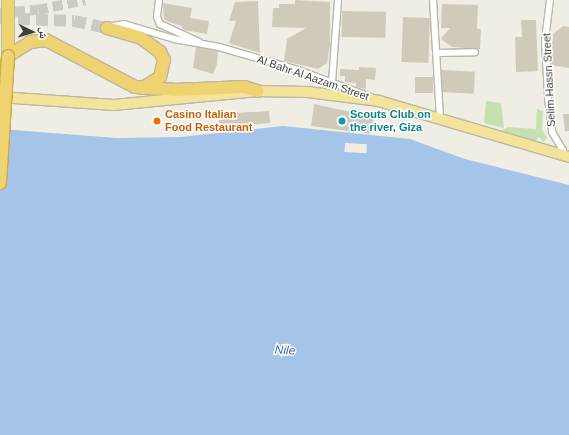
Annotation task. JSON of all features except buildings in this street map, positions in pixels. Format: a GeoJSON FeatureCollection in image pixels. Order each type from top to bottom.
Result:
{"type":"FeatureCollection","features":[{"type":"Feature","properties":{"kind":"highway"},"geometry":{"type":"LineString","coordinates":[[0,183],[8,56],[8,0]]}},
{"type":"Feature","properties":{"kind":"highway"},"geometry":{"type":"LineString","coordinates":[[107,28],[141,38],[160,52],[164,60],[160,77],[143,88]]}},
{"type":"Feature","properties":{"kind":"highway"},"geometry":{"type":"LineString","coordinates":[[8,56],[30,42],[38,39],[46,40],[126,84],[143,88],[174,90],[244,87],[257,91]]}},
{"type":"Feature","properties":{"kind":"main road"},"geometry":{"type":"LineString","coordinates":[[0,97],[114,105],[257,91],[308,92],[379,101]]}},
{"type":"Feature","properties":{"kind":"main road","name":"Al Bahr Al Aazam Street"},"geometry":{"type":"LineString","coordinates":[[379,101],[567,157]]}},
{"type":"Feature","properties":{"kind":"street"},"geometry":{"type":"LineString","coordinates":[[159,0],[157,17],[160,24],[200,43]]}},
{"type":"Feature","properties":{"kind":"street"},"geometry":{"type":"LineString","coordinates":[[332,82],[338,0]]}},
{"type":"Feature","properties":{"kind":"street"},"geometry":{"type":"LineString","coordinates":[[433,0],[440,119]]}},
{"type":"Feature","properties":{"kind":"street","name":"Selim Hassn Street"},"geometry":{"type":"LineString","coordinates":[[550,0],[545,40],[548,98],[552,132],[567,157]]}},
{"type":"Feature","properties":{"kind":"street","name":"Al Bahr Al Aazam Street"},"geometry":{"type":"LineString","coordinates":[[107,28],[124,24],[174,39],[200,43],[332,82],[379,101]]}},
{"type":"Feature","properties":{"kind":"street"},"geometry":{"type":"LineString","coordinates":[[436,53],[475,52]]}},
{"type":"Feature","properties":{"kind":"green space"},"geometry":{"type":"Polygon","coordinates":[[[486,101],[501,103],[504,128],[484,123],[486,101]]]}},
{"type":"Feature","properties":{"kind":"green space"},"geometry":{"type":"Polygon","coordinates":[[[537,109],[543,111],[542,130],[547,137],[544,142],[539,137],[534,142],[501,131],[508,127],[536,129],[537,109]]]}},
{"type":"Feature","properties":{"kind":"water","name":"Nile"},"geometry":{"type":"Polygon","coordinates":[[[283,126],[410,139],[465,159],[569,185],[569,435],[0,435],[0,129],[117,138],[181,137],[283,126]]]}},
{"type":"Feature","properties":{"kind":"pier"},"geometry":{"type":"Polygon","coordinates":[[[345,143],[367,144],[366,153],[345,152],[345,143]]]}},
{"type":"Feature","properties":{"kind":"tunnel"},"geometry":{"type":"LineString","coordinates":[[0,13],[38,10],[85,0]]}},
{"type":"Feature","properties":{"kind":"tunnel"},"geometry":{"type":"LineString","coordinates":[[0,18],[74,21],[107,28]]}},
{"type":"Feature","properties":{"kind":"place","name":"Casino Italian Food Restaurant"},"geometry":{"type":"Point","coordinates":[157,121]}},
{"type":"Feature","properties":{"kind":"place","name":"Scouts Club on the river, Giza"},"geometry":{"type":"Point","coordinates":[342,121]}}]}
